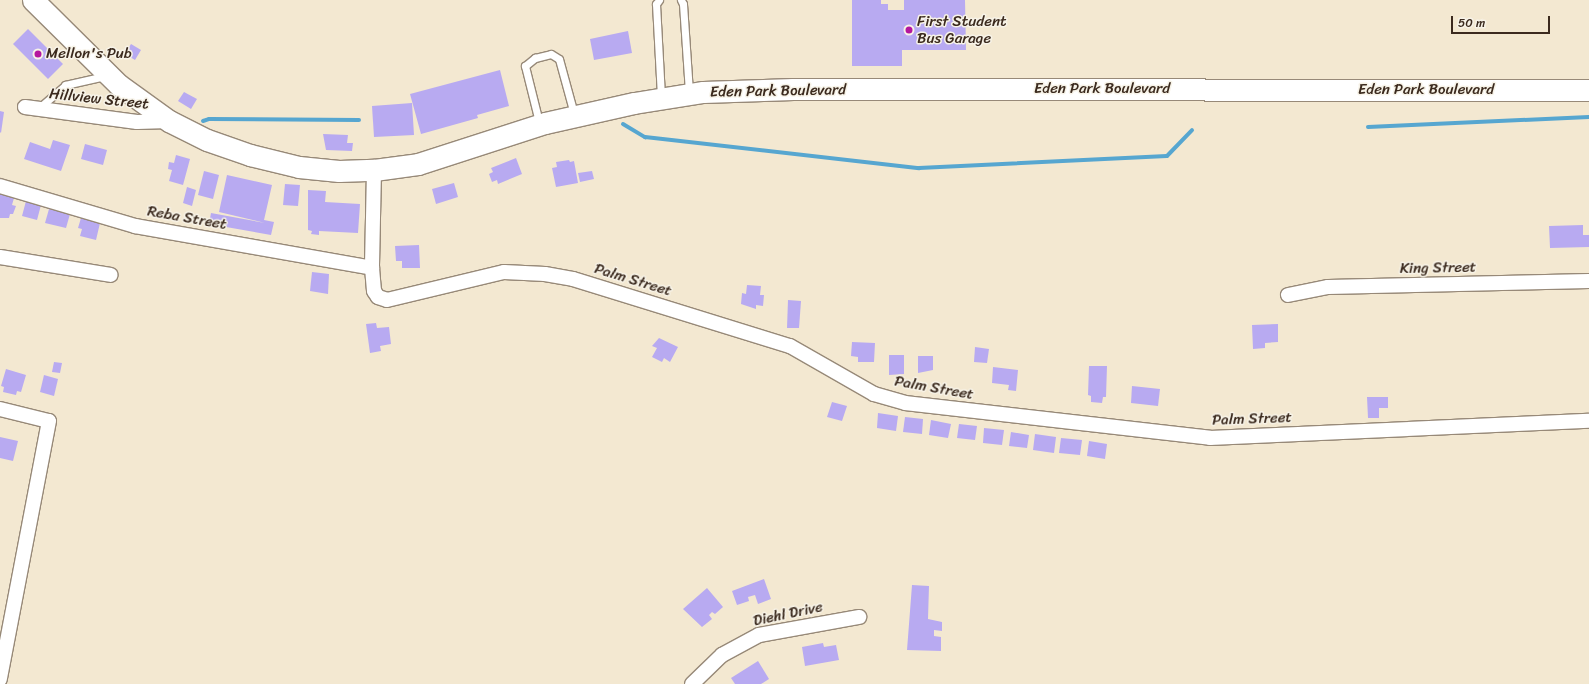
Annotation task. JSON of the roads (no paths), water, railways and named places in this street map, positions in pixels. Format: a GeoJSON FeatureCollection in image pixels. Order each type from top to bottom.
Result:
{"type":"FeatureCollection","features":[{"type":"Feature","properties":{"kind":"main road","name":"Eden Park Boulevard"},"geometry":{"type":"LineString","coordinates":[[33,0],[109,75],[169,121],[206,140],[250,156],[299,167],[374,170],[418,164],[540,124],[661,98],[689,94],[793,89],[1589,90]]}},
{"type":"Feature","properties":{"kind":"street","name":"Hillview Street"},"geometry":{"type":"LineString","coordinates":[[32,108],[137,122],[169,121]]}},
{"type":"Feature","properties":{"kind":"street","name":"Palm Street"},"geometry":{"type":"LineString","coordinates":[[374,170],[372,268],[374,291],[378,297],[387,300],[504,272],[545,274],[573,279],[790,346],[874,394],[905,403],[941,409],[1210,438],[1589,421]]}},
{"type":"Feature","properties":{"kind":"street","name":"Reba Street"},"geometry":{"type":"LineString","coordinates":[[0,186],[135,226],[372,268]]}},
{"type":"Feature","properties":{"kind":"street"},"geometry":{"type":"LineString","coordinates":[[0,257],[111,275]]}},
{"type":"Feature","properties":{"kind":"street","name":"King Street"},"geometry":{"type":"LineString","coordinates":[[1288,295],[1328,287],[1589,281]]}},
{"type":"Feature","properties":{"kind":"street"},"geometry":{"type":"LineString","coordinates":[[0,409],[49,421],[0,679]]}},
{"type":"Feature","properties":{"kind":"street","name":"Diehl Drive"},"geometry":{"type":"LineString","coordinates":[[692,684],[722,655],[759,635],[859,617]]}},
{"type":"Feature","properties":{"kind":"lane"},"geometry":{"type":"LineString","coordinates":[[659,0],[656,4],[661,98]]}},
{"type":"Feature","properties":{"kind":"lane"},"geometry":{"type":"LineString","coordinates":[[681,0],[683,4],[689,94]]}},
{"type":"Feature","properties":{"kind":"lane"},"geometry":{"type":"LineString","coordinates":[[540,124],[525,66],[535,58],[551,54],[559,58],[575,116]]}},
{"type":"Feature","properties":{"kind":"lane"},"geometry":{"type":"LineString","coordinates":[[32,108],[65,85],[109,75]]}},
{"type":"Feature","properties":{"kind":"waterway"},"geometry":{"type":"LineString","coordinates":[[1368,127],[1589,117]]}},
{"type":"Feature","properties":{"kind":"waterway"},"geometry":{"type":"LineString","coordinates":[[203,121],[209,119],[359,120]]}},
{"type":"Feature","properties":{"kind":"waterway"},"geometry":{"type":"LineString","coordinates":[[623,124],[645,137],[919,168],[1167,156],[1192,130]]}},
{"type":"Feature","properties":{"kind":"place","name":"First Student Bus Garage"},"geometry":{"type":"Point","coordinates":[909,30]}},
{"type":"Feature","properties":{"kind":"place","name":"Mellon's Pub"},"geometry":{"type":"Point","coordinates":[38,54]}}]}
